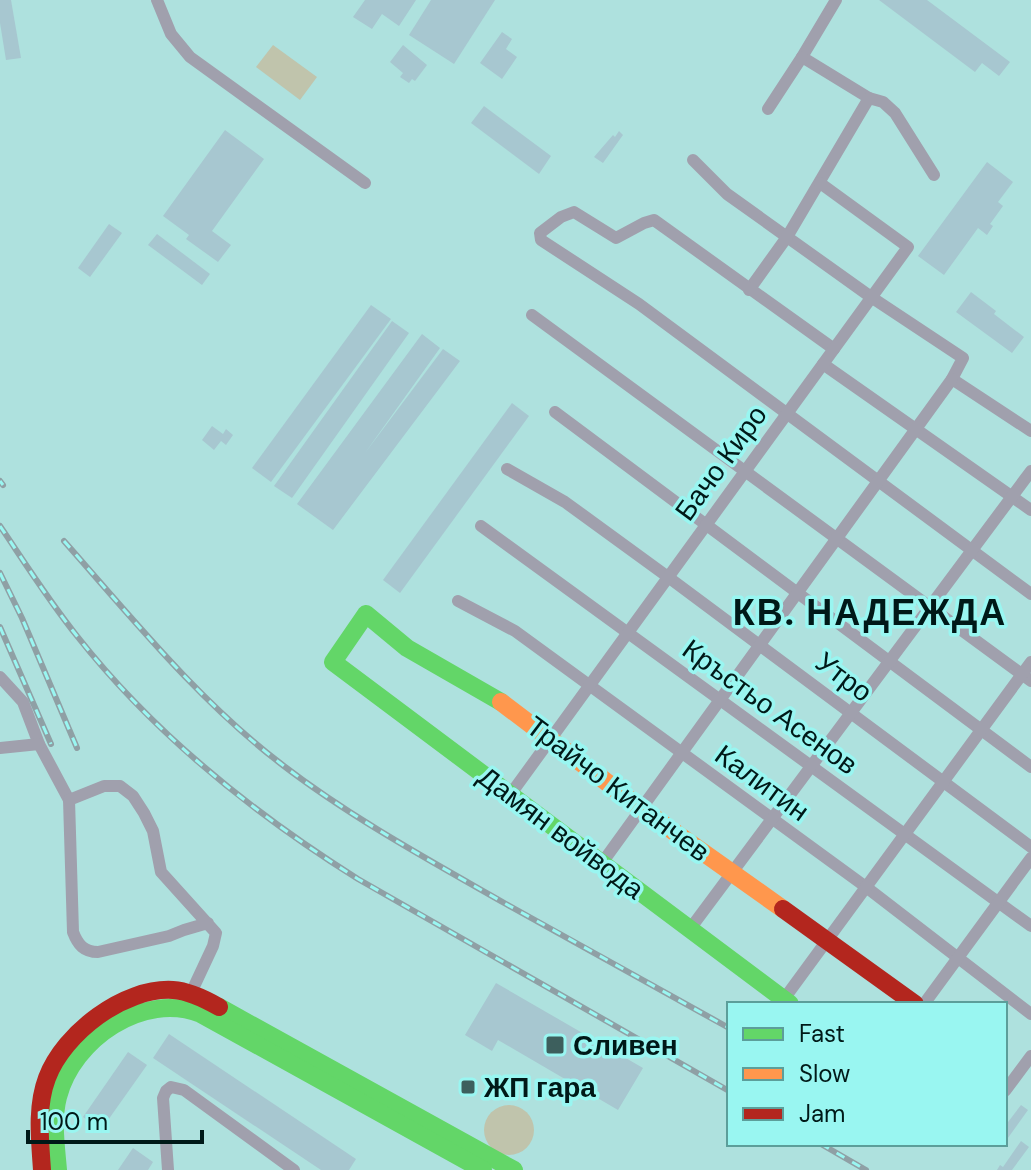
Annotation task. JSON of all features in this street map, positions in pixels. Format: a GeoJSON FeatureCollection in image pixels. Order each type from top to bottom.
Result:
{"type":"FeatureCollection","features":[{"type":"Feature","properties":{"kind":"street"},"geometry":{"type":"LineString","coordinates":[[157,0],[171,34],[190,57],[365,183]]}},
{"type":"Feature","properties":{"kind":"street"},"geometry":{"type":"LineString","coordinates":[[768,109],[836,0]]}},
{"type":"Feature","properties":{"kind":"street"},"geometry":{"type":"LineString","coordinates":[[802,57],[869,98],[883,102],[895,113],[934,175]]}},
{"type":"Feature","properties":{"kind":"street"},"geometry":{"type":"LineString","coordinates":[[749,290],[787,237],[869,98]]}},
{"type":"Feature","properties":{"kind":"street"},"geometry":{"type":"LineString","coordinates":[[602,863],[952,379],[963,358],[871,297],[727,194],[693,160]]}},
{"type":"Feature","properties":{"kind":"street","name":"Бачо Киро"},"geometry":{"type":"LineString","coordinates":[[510,795],[908,247],[820,183]]}},
{"type":"Feature","properties":{"kind":"street"},"geometry":{"type":"LineString","coordinates":[[834,349],[654,220],[616,238],[574,212],[567,213],[540,233],[541,240],[639,304],[1031,594]]}},
{"type":"Feature","properties":{"kind":"street"},"geometry":{"type":"LineString","coordinates":[[532,315],[1026,678]]}},
{"type":"Feature","properties":{"kind":"street"},"geometry":{"type":"LineString","coordinates":[[823,364],[1031,510]]}},
{"type":"Feature","properties":{"kind":"street"},"geometry":{"type":"LineString","coordinates":[[952,379],[1031,431]]}},
{"type":"Feature","properties":{"kind":"street"},"geometry":{"type":"LineString","coordinates":[[555,412],[1031,767]]}},
{"type":"Feature","properties":{"kind":"street","name":"Утро"},"geometry":{"type":"LineString","coordinates":[[507,469],[565,502],[761,644],[1031,847]]}},
{"type":"Feature","properties":{"kind":"street"},"geometry":{"type":"LineString","coordinates":[[690,929],[1031,471]]}},
{"type":"Feature","properties":{"kind":"street","name":"Кръстьо Асенов"},"geometry":{"type":"LineString","coordinates":[[481,526],[1031,926]]}},
{"type":"Feature","properties":{"kind":"street","name":"Калитин"},"geometry":{"type":"LineString","coordinates":[[458,601],[515,631],[866,887],[1031,1014]]}},
{"type":"Feature","properties":{"kind":"street","name":"Трайчо Китанчев"},"geometry":{"type":"LineString","coordinates":[[333,662],[366,614],[407,648],[509,707],[642,809],[912,1002]]}},
{"type":"Feature","properties":{"kind":"street","name":"Дамян войвода"},"geometry":{"type":"LineString","coordinates":[[333,662],[787,1002]]}},
{"type":"Feature","properties":{"kind":"street"},"geometry":{"type":"LineString","coordinates":[[787,1002],[827,941],[981,730],[1026,678],[1031,662]]}},
{"type":"Feature","properties":{"kind":"street"},"geometry":{"type":"LineString","coordinates":[[0,677],[23,702],[39,744],[69,800],[73,932],[83,949],[98,952],[169,936],[208,923]]}},
{"type":"Feature","properties":{"kind":"street"},"geometry":{"type":"LineString","coordinates":[[0,748],[39,744]]}},
{"type":"Feature","properties":{"kind":"street"},"geometry":{"type":"LineString","coordinates":[[69,800],[104,786],[120,786],[133,796],[144,813],[153,831],[161,872],[216,933],[191,993]]}},
{"type":"Feature","properties":{"kind":"street"},"geometry":{"type":"LineString","coordinates":[[925,1002],[1031,858]]}},
{"type":"Feature","properties":{"kind":"street"},"geometry":{"type":"LineString","coordinates":[[42,1170],[41,1099],[48,1074],[60,1053],[75,1034],[110,1008],[167,990],[191,993],[214,1004],[488,1166]]}},
{"type":"Feature","properties":{"kind":"street"},"geometry":{"type":"LineString","coordinates":[[58,1170],[56,1105],[71,1065],[89,1043],[130,1016],[160,1009],[184,1008],[201,1014],[488,1166],[514,1170]]}},
{"type":"Feature","properties":{"kind":"street"},"geometry":{"type":"LineString","coordinates":[[1007,1088],[1031,1056]]}},
{"type":"Feature","properties":{"kind":"street"},"geometry":{"type":"LineString","coordinates":[[1007,1069],[1016,1076]]}},
{"type":"Feature","properties":{"kind":"street"},"geometry":{"type":"LineString","coordinates":[[168,1170],[163,1098],[171,1087],[184,1090],[294,1170]]}},
{"type":"Feature","properties":{"kind":"green space"},"geometry":{"type":"Polygon","coordinates":[[[273,45],[317,77],[300,100],[256,67],[273,45]]]}},
{"type":"Feature","properties":{"kind":"green space"},"geometry":{"type":"Polygon","coordinates":[[[509,1105],[526,1113],[534,1130],[526,1147],[509,1155],[492,1147],[484,1130],[492,1113],[509,1105]]]}},
{"type":"Feature","properties":{"kind":"building"},"geometry":{"type":"Polygon","coordinates":[[[0,0],[11,0],[21,58],[6,60],[0,0]]]}},
{"type":"Feature","properties":{"kind":"building"},"geometry":{"type":"Polygon","coordinates":[[[365,0],[416,0],[399,26],[382,14],[372,29],[353,17],[365,0]]]}},
{"type":"Feature","properties":{"kind":"building"},"geometry":{"type":"Polygon","coordinates":[[[431,0],[495,0],[454,64],[409,35],[431,0]]]}},
{"type":"Feature","properties":{"kind":"building"},"geometry":{"type":"Polygon","coordinates":[[[879,0],[927,0],[1010,62],[999,76],[982,63],[975,72],[879,0]]]}},
{"type":"Feature","properties":{"kind":"building"},"geometry":{"type":"Polygon","coordinates":[[[502,32],[512,39],[506,49],[517,57],[502,79],[480,63],[502,32]]]}},
{"type":"Feature","properties":{"kind":"building"},"geometry":{"type":"Polygon","coordinates":[[[403,45],[427,65],[415,81],[412,79],[409,83],[400,77],[403,73],[390,62],[403,45]]]}},
{"type":"Feature","properties":{"kind":"building"},"geometry":{"type":"Polygon","coordinates":[[[484,106],[551,156],[539,174],[471,123],[484,106]]]}},
{"type":"Feature","properties":{"kind":"building"},"geometry":{"type":"Polygon","coordinates":[[[225,130],[264,159],[212,231],[231,245],[218,262],[186,239],[189,235],[163,216],[225,130]]]}},
{"type":"Feature","properties":{"kind":"building"},"geometry":{"type":"Polygon","coordinates":[[[619,131],[623,135],[603,163],[594,157],[613,135],[615,137],[619,131]]]}},
{"type":"Feature","properties":{"kind":"building"},"geometry":{"type":"Polygon","coordinates":[[[987,162],[1013,182],[998,202],[1003,206],[990,224],[993,226],[987,235],[978,228],[944,275],[918,256],[987,162]]]}},
{"type":"Feature","properties":{"kind":"building"},"geometry":{"type":"Polygon","coordinates":[[[109,224],[122,233],[90,277],[78,268],[109,224]]]}},
{"type":"Feature","properties":{"kind":"building"},"geometry":{"type":"Polygon","coordinates":[[[157,234],[210,274],[202,285],[148,245],[157,234]]]}},
{"type":"Feature","properties":{"kind":"building"},"geometry":{"type":"Polygon","coordinates":[[[971,292],[1024,337],[1012,353],[956,312],[971,292]]]}},
{"type":"Feature","properties":{"kind":"building"},"geometry":{"type":"Polygon","coordinates":[[[371,305],[391,319],[271,482],[252,468],[371,305]]]}},
{"type":"Feature","properties":{"kind":"building"},"geometry":{"type":"Polygon","coordinates":[[[392,321],[409,333],[292,498],[274,486],[392,321]]]}},
{"type":"Feature","properties":{"kind":"building"},"geometry":{"type":"Polygon","coordinates":[[[422,334],[440,348],[365,453],[443,349],[460,361],[333,530],[297,504],[422,334]]]}},
{"type":"Feature","properties":{"kind":"building"},"geometry":{"type":"Polygon","coordinates":[[[512,403],[529,416],[400,593],[383,580],[512,403]]]}},
{"type":"Feature","properties":{"kind":"building"},"geometry":{"type":"Polygon","coordinates":[[[212,426],[223,434],[226,429],[233,435],[226,445],[221,441],[214,450],[202,440],[212,426]]]}},
{"type":"Feature","properties":{"kind":"building","name":"Сливен"},"geometry":{"type":"Polygon","coordinates":[[[496,983],[643,1068],[618,1110],[498,1040],[492,1051],[465,1035],[496,983]]]}},
{"type":"Feature","properties":{"kind":"building"},"geometry":{"type":"Polygon","coordinates":[[[169,1034],[356,1159],[349,1170],[321,1170],[153,1058],[169,1034]]]}},
{"type":"Feature","properties":{"kind":"building"},"geometry":{"type":"Polygon","coordinates":[[[128,1052],[147,1065],[101,1130],[83,1117],[128,1052]]]}},
{"type":"Feature","properties":{"kind":"building"},"geometry":{"type":"Polygon","coordinates":[[[1021,1105],[1028,1110],[1007,1139],[1007,1123],[1021,1105]]]}},
{"type":"Feature","properties":{"kind":"building"},"geometry":{"type":"Polygon","coordinates":[[[1021,1141],[1029,1147],[1012,1170],[997,1170],[1000,1165],[1003,1167],[1021,1141]]]}},
{"type":"Feature","properties":{"kind":"building"},"geometry":{"type":"Polygon","coordinates":[[[133,1148],[153,1162],[148,1170],[118,1170],[133,1148]]]}},
{"type":"Feature","properties":{"kind":"railway"},"geometry":{"type":"LineString","coordinates":[[0,481],[3,485]]}},
{"type":"Feature","properties":{"kind":"railway"},"geometry":{"type":"LineString","coordinates":[[0,526],[57,609],[107,672],[172,739],[243,799],[358,879],[727,1090]]}},
{"type":"Feature","properties":{"kind":"railway"},"geometry":{"type":"LineString","coordinates":[[64,541],[221,713],[307,783],[419,854],[727,1027]]}},
{"type":"Feature","properties":{"kind":"railway"},"geometry":{"type":"LineString","coordinates":[[0,573],[77,748]]}},
{"type":"Feature","properties":{"kind":"railway"},"geometry":{"type":"LineString","coordinates":[[0,627],[51,744]]}},
{"type":"Feature","properties":{"kind":"railway"},"geometry":{"type":"LineString","coordinates":[[824,1146],[866,1170]]}},
{"type":"Feature","properties":{"kind":"traffic: fast"},"geometry":{"type":"LineString","coordinates":[[501,702],[407,648],[366,614],[333,662],[787,1002]]}},
{"type":"Feature","properties":{"kind":"traffic: fast"},"geometry":{"type":"LineString","coordinates":[[219,1007],[514,1170]]}},
{"type":"Feature","properties":{"kind":"traffic: fast"},"geometry":{"type":"LineString","coordinates":[[58,1170],[55,1115],[66,1076],[79,1056],[113,1025],[156,1009],[179,1009],[201,1014],[483,1170]]}},
{"type":"Feature","properties":{"kind":"traffic: slow"},"geometry":{"type":"LineString","coordinates":[[501,702],[642,809],[783,909]]}},
{"type":"Feature","properties":{"kind":"traffic: jam"},"geometry":{"type":"LineString","coordinates":[[783,909],[912,1002]]}},
{"type":"Feature","properties":{"kind":"traffic: jam"},"geometry":{"type":"LineString","coordinates":[[42,1170],[41,1100],[47,1078],[55,1061],[81,1030],[116,1005],[154,991],[185,992],[219,1007]]}},
{"type":"Feature","properties":{"kind":"place","name":"Сливен"},"geometry":{"type":"Point","coordinates":[555,1045]}},
{"type":"Feature","properties":{"kind":"place","name":"ЖП гара"},"geometry":{"type":"Point","coordinates":[468,1087]}},
{"type":"Feature","properties":{"kind":"district","name":"КВ. НАДЕЖДА"},"geometry":{"type":"Point","coordinates":[870,612]}}]}
